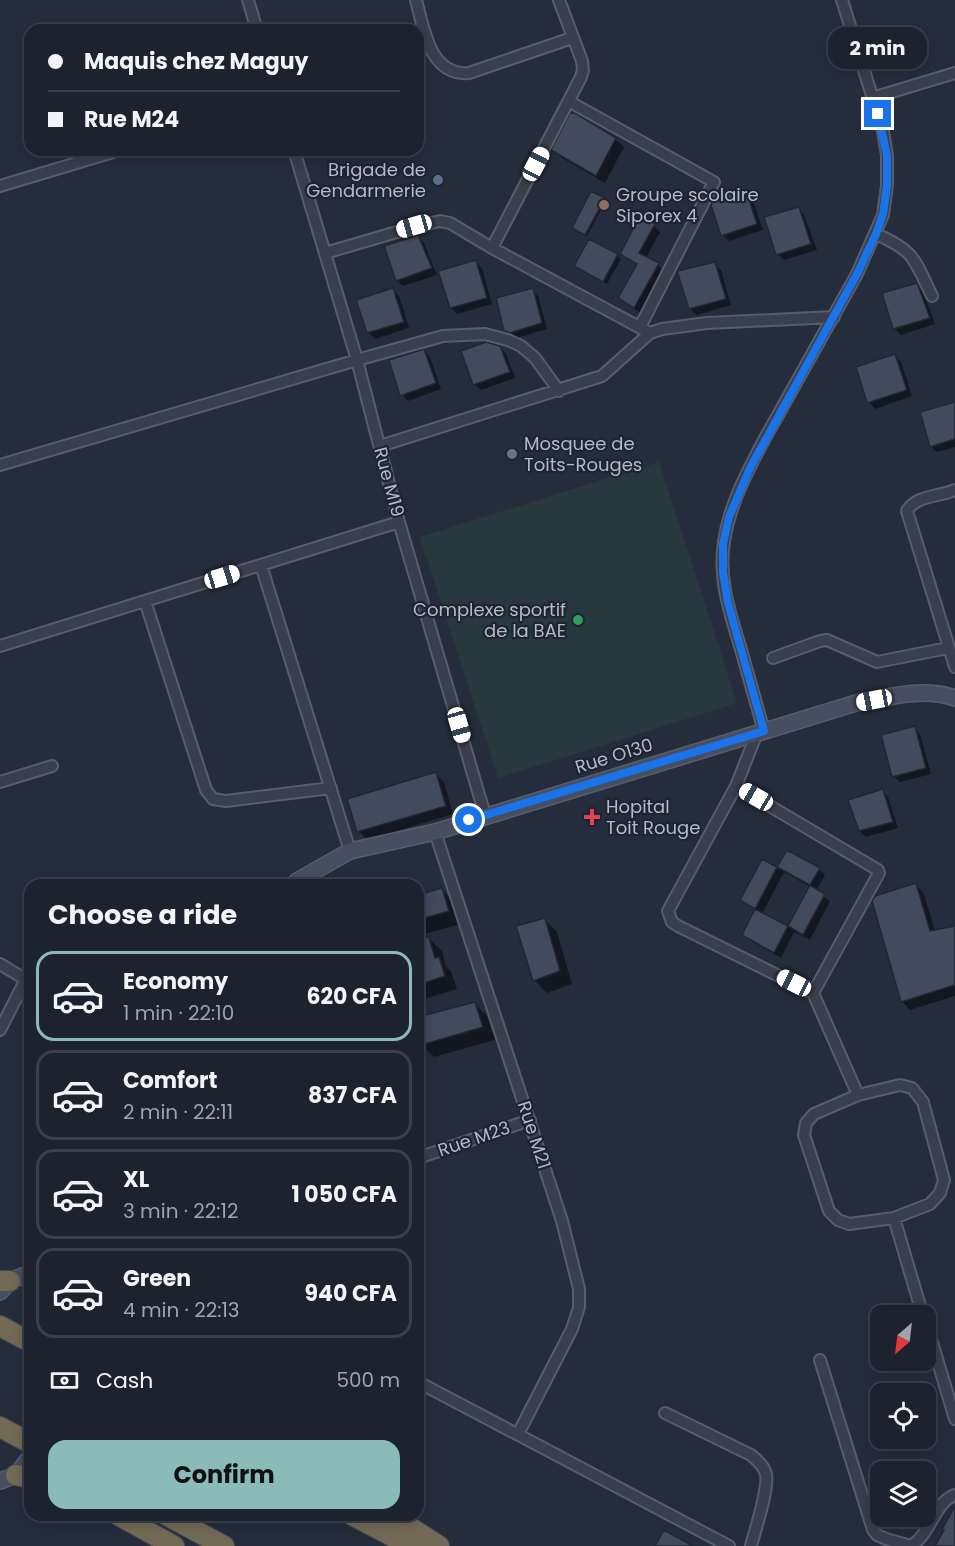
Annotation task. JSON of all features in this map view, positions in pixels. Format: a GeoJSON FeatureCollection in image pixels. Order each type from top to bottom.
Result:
{"type":"FeatureCollection","features":[{"type":"Feature","properties":{"kind":"highway"},"geometry":{"type":"LineString","coordinates":[[0,1326],[24,1339]]}},
{"type":"Feature","properties":{"kind":"highway"},"geometry":{"type":"LineString","coordinates":[[0,1427],[24,1440]]}},
{"type":"Feature","properties":{"kind":"highway"},"geometry":{"type":"LineString","coordinates":[[129,1521],[174,1546]]}},
{"type":"Feature","properties":{"kind":"highway"},"geometry":{"type":"LineString","coordinates":[[177,1521],[224,1546]]}},
{"type":"Feature","properties":{"kind":"highway"},"geometry":{"type":"LineString","coordinates":[[363,1521],[411,1546]]}},
{"type":"Feature","properties":{"kind":"highway"},"geometry":{"type":"LineString","coordinates":[[400,1521],[439,1546]]}},
{"type":"Feature","properties":{"kind":"street"},"geometry":{"type":"LineString","coordinates":[[248,0],[255,24]]}},
{"type":"Feature","properties":{"kind":"street"},"geometry":{"type":"LineString","coordinates":[[416,0],[420,24]]}},
{"type":"Feature","properties":{"kind":"street"},"geometry":{"type":"LineString","coordinates":[[492,248],[570,102],[583,70],[559,0]]}},
{"type":"Feature","properties":{"kind":"street"},"geometry":{"type":"LineString","coordinates":[[842,0],[883,131],[887,156],[883,214],[857,274],[750,468],[729,517],[723,544],[723,572],[728,603],[760,732],[736,786],[668,911],[672,922],[678,926],[813,993],[858,1095]]}},
{"type":"Feature","properties":{"kind":"street"},"geometry":{"type":"LineString","coordinates":[[424,36],[435,59],[444,68],[462,74],[572,38]]}},
{"type":"Feature","properties":{"kind":"street"},"geometry":{"type":"LineString","coordinates":[[872,98],[955,73]]}},
{"type":"Feature","properties":{"kind":"street"},"geometry":{"type":"LineString","coordinates":[[380,447],[602,376],[645,330],[714,182],[570,102]]}},
{"type":"Feature","properties":{"kind":"street"},"geometry":{"type":"LineString","coordinates":[[0,186],[100,156]]}},
{"type":"Feature","properties":{"kind":"street","name":"Rue M19"},"geometry":{"type":"LineString","coordinates":[[296,156],[357,360],[399,522],[485,815]]}},
{"type":"Feature","properties":{"kind":"street"},"geometry":{"type":"LineString","coordinates":[[325,253],[414,226],[440,221],[450,223],[645,330],[834,317]]}},
{"type":"Feature","properties":{"kind":"street"},"geometry":{"type":"LineString","coordinates":[[876,234],[906,250],[914,259],[932,296]]}},
{"type":"Feature","properties":{"kind":"street"},"geometry":{"type":"LineString","coordinates":[[0,465],[434,337],[472,334],[497,336],[521,346],[535,358],[559,391]]}},
{"type":"Feature","properties":{"kind":"street"},"geometry":{"type":"LineString","coordinates":[[954,492],[917,501],[910,505],[907,511],[955,668]]}},
{"type":"Feature","properties":{"kind":"street"},"geometry":{"type":"LineString","coordinates":[[0,646],[399,522]]}},
{"type":"Feature","properties":{"kind":"street"},"geometry":{"type":"LineString","coordinates":[[261,565],[350,851]]}},
{"type":"Feature","properties":{"kind":"street"},"geometry":{"type":"LineString","coordinates":[[145,601],[206,790],[213,799],[226,801],[330,788]]}},
{"type":"Feature","properties":{"kind":"street"},"geometry":{"type":"LineString","coordinates":[[773,658],[827,640],[877,662],[948,648]]}},
{"type":"Feature","properties":{"kind":"street","name":"Rue O130"},"geometry":{"type":"LineString","coordinates":[[301,879],[350,851],[435,832],[856,703],[928,692],[955,698]]}},
{"type":"Feature","properties":{"kind":"street"},"geometry":{"type":"LineString","coordinates":[[0,782],[52,766]]}},
{"type":"Feature","properties":{"kind":"street"},"geometry":{"type":"LineString","coordinates":[[736,786],[878,870],[879,873],[813,993]]}},
{"type":"Feature","properties":{"kind":"street","name":"Rue M21"},"geometry":{"type":"LineString","coordinates":[[435,832],[562,1221],[579,1289],[579,1306],[572,1329],[518,1434]]}},
{"type":"Feature","properties":{"kind":"street"},"geometry":{"type":"LineString","coordinates":[[0,964],[24,978]]}},
{"type":"Feature","properties":{"kind":"street"},"geometry":{"type":"LineString","coordinates":[[0,1030],[24,987]]}},
{"type":"Feature","properties":{"kind":"street"},"geometry":{"type":"LineString","coordinates":[[900,1085],[912,1088],[923,1102],[944,1180],[940,1193],[930,1204],[894,1218],[849,1224],[838,1220],[829,1211],[804,1135],[807,1123],[814,1114],[858,1095],[900,1085]]}},
{"type":"Feature","properties":{"kind":"street","name":"Rue M23"},"geometry":{"type":"LineString","coordinates":[[424,1156],[530,1120]]}},
{"type":"Feature","properties":{"kind":"street"},"geometry":{"type":"LineString","coordinates":[[894,1218],[920,1305]]}},
{"type":"Feature","properties":{"kind":"street"},"geometry":{"type":"LineString","coordinates":[[3,1285],[24,1276]]}},
{"type":"Feature","properties":{"kind":"street"},"geometry":{"type":"LineString","coordinates":[[936,1355],[955,1419]]}},
{"type":"Feature","properties":{"kind":"street"},"geometry":{"type":"LineString","coordinates":[[820,1360],[873,1530],[877,1535],[911,1546],[920,1540],[939,1508],[950,1496],[955,1495]]}},
{"type":"Feature","properties":{"kind":"street"},"geometry":{"type":"LineString","coordinates":[[424,1385],[729,1546]]}},
{"type":"Feature","properties":{"kind":"street"},"geometry":{"type":"LineString","coordinates":[[665,1413],[751,1455],[766,1472],[766,1483],[751,1546]]}},
{"type":"Feature","properties":{"kind":"street"},"geometry":{"type":"LineString","coordinates":[[15,1478],[24,1465]]}},
{"type":"Feature","properties":{"kind":"shaded area","name":"Complexe sportif de la BAE"},"geometry":{"type":"Polygon","coordinates":[[[659,462],[737,703],[498,778],[420,537],[659,462]]]}},
{"type":"Feature","properties":{"kind":"building"},"geometry":{"type":"Polygon","coordinates":[[[570,113],[575,113],[616,138],[596,176],[551,150],[570,113]]]}},
{"type":"Feature","properties":{"kind":"building"},"geometry":{"type":"Polygon","coordinates":[[[745,187],[757,224],[721,236],[711,205],[715,196],[745,187]]]}},
{"type":"Feature","properties":{"kind":"building"},"geometry":{"type":"Polygon","coordinates":[[[591,191],[605,198],[585,235],[572,228],[591,191]]]}},
{"type":"Feature","properties":{"kind":"building"},"geometry":{"type":"Polygon","coordinates":[[[799,207],[811,244],[776,255],[764,217],[799,207]]]}},
{"type":"Feature","properties":{"kind":"building"},"geometry":{"type":"Polygon","coordinates":[[[640,216],[655,224],[639,253],[659,263],[634,308],[618,298],[637,264],[620,254],[640,216]]]}},
{"type":"Feature","properties":{"kind":"building"},"geometry":{"type":"Polygon","coordinates":[[[418,235],[432,268],[396,281],[384,246],[418,235]]]}},
{"type":"Feature","properties":{"kind":"building"},"geometry":{"type":"Polygon","coordinates":[[[589,239],[618,254],[603,282],[574,266],[589,239]]]}},
{"type":"Feature","properties":{"kind":"building"},"geometry":{"type":"Polygon","coordinates":[[[476,260],[487,298],[450,308],[438,271],[476,260]]]}},
{"type":"Feature","properties":{"kind":"building"},"geometry":{"type":"Polygon","coordinates":[[[715,262],[726,299],[689,309],[677,271],[715,262]]]}},
{"type":"Feature","properties":{"kind":"building"},"geometry":{"type":"Polygon","coordinates":[[[917,283],[930,318],[893,329],[882,293],[917,283]]]}},
{"type":"Feature","properties":{"kind":"building"},"geometry":{"type":"Polygon","coordinates":[[[393,288],[404,322],[367,333],[356,300],[393,288]]]}},
{"type":"Feature","properties":{"kind":"building"},"geometry":{"type":"Polygon","coordinates":[[[533,288],[542,323],[510,333],[504,331],[496,298],[533,288]]]}},
{"type":"Feature","properties":{"kind":"building"},"geometry":{"type":"Polygon","coordinates":[[[486,342],[500,346],[510,372],[473,385],[461,351],[486,342]]]}},
{"type":"Feature","properties":{"kind":"building"},"geometry":{"type":"Polygon","coordinates":[[[424,349],[436,383],[400,396],[389,360],[424,349]]]}},
{"type":"Feature","properties":{"kind":"building"},"geometry":{"type":"Polygon","coordinates":[[[895,354],[907,390],[867,403],[856,367],[895,354]]]}},
{"type":"Feature","properties":{"kind":"building"},"geometry":{"type":"Polygon","coordinates":[[[955,402],[955,439],[930,447],[920,412],[955,402]]]}},
{"type":"Feature","properties":{"kind":"building"},"geometry":{"type":"Polygon","coordinates":[[[915,726],[926,768],[892,777],[881,735],[915,726]]]}},
{"type":"Feature","properties":{"kind":"building"},"geometry":{"type":"Polygon","coordinates":[[[436,772],[446,806],[357,832],[347,799],[436,772]]]}},
{"type":"Feature","properties":{"kind":"building"},"geometry":{"type":"Polygon","coordinates":[[[883,789],[893,822],[859,831],[848,800],[883,789]]]}},
{"type":"Feature","properties":{"kind":"building"},"geometry":{"type":"Polygon","coordinates":[[[787,850],[820,868],[810,885],[777,867],[787,850]]]}},
{"type":"Feature","properties":{"kind":"building"},"geometry":{"type":"Polygon","coordinates":[[[762,859],[777,867],[755,909],[740,900],[762,859]]]}},
{"type":"Feature","properties":{"kind":"building"},"geometry":{"type":"Polygon","coordinates":[[[916,883],[930,931],[955,926],[955,985],[901,1002],[872,901],[875,896],[916,883]]]}},
{"type":"Feature","properties":{"kind":"building"},"geometry":{"type":"Polygon","coordinates":[[[810,885],[825,894],[803,935],[788,926],[810,885]]]}},
{"type":"Feature","properties":{"kind":"building"},"geometry":{"type":"Polygon","coordinates":[[[442,888],[449,911],[424,918],[424,893],[442,888]]]}},
{"type":"Feature","properties":{"kind":"building"},"geometry":{"type":"Polygon","coordinates":[[[755,909],[788,926],[774,953],[742,935],[755,909]]]}},
{"type":"Feature","properties":{"kind":"building"},"geometry":{"type":"Polygon","coordinates":[[[545,918],[560,971],[533,981],[516,926],[545,918]]]}},
{"type":"Feature","properties":{"kind":"building"},"geometry":{"type":"Polygon","coordinates":[[[429,937],[435,958],[439,957],[445,976],[424,983],[424,938],[429,937]]]}},
{"type":"Feature","properties":{"kind":"building"},"geometry":{"type":"Polygon","coordinates":[[[475,1002],[483,1027],[424,1044],[424,1015],[475,1002]]]}},
{"type":"Feature","properties":{"kind":"building"},"geometry":{"type":"Polygon","coordinates":[[[955,1506],[955,1546],[935,1546],[944,1530],[942,1529],[955,1506]]]}},
{"type":"Feature","properties":{"kind":"building"},"geometry":{"type":"Polygon","coordinates":[[[664,1530],[693,1546],[655,1546],[664,1530]]]}},
{"type":"Feature","properties":{"kind":"place","name":"Brigade de Gendarmerie"},"geometry":{"type":"Point","coordinates":[438,180]}},
{"type":"Feature","properties":{"kind":"place","name":"Groupe scolaire Siporex 4"},"geometry":{"type":"Point","coordinates":[604,205]}},
{"type":"Feature","properties":{"kind":"place","name":"Mosquee de Toits-Rouges"},"geometry":{"type":"Point","coordinates":[512,454]}},
{"type":"Feature","properties":{"kind":"place","name":"Complexe sportif de la BAE"},"geometry":{"type":"Point","coordinates":[578,620]}},
{"type":"Feature","properties":{"kind":"place","name":"Hopital Toit Rouge"},"geometry":{"type":"Point","coordinates":[592,817]}},
{"type":"Feature","properties":{"kind":"route"},"geometry":{"type":"LineString","coordinates":[[469,820],[764,731],[728,603],[723,572],[723,544],[729,517],[750,468],[834,317],[876,234],[883,214],[887,186],[887,156],[878,114]]}}]}
